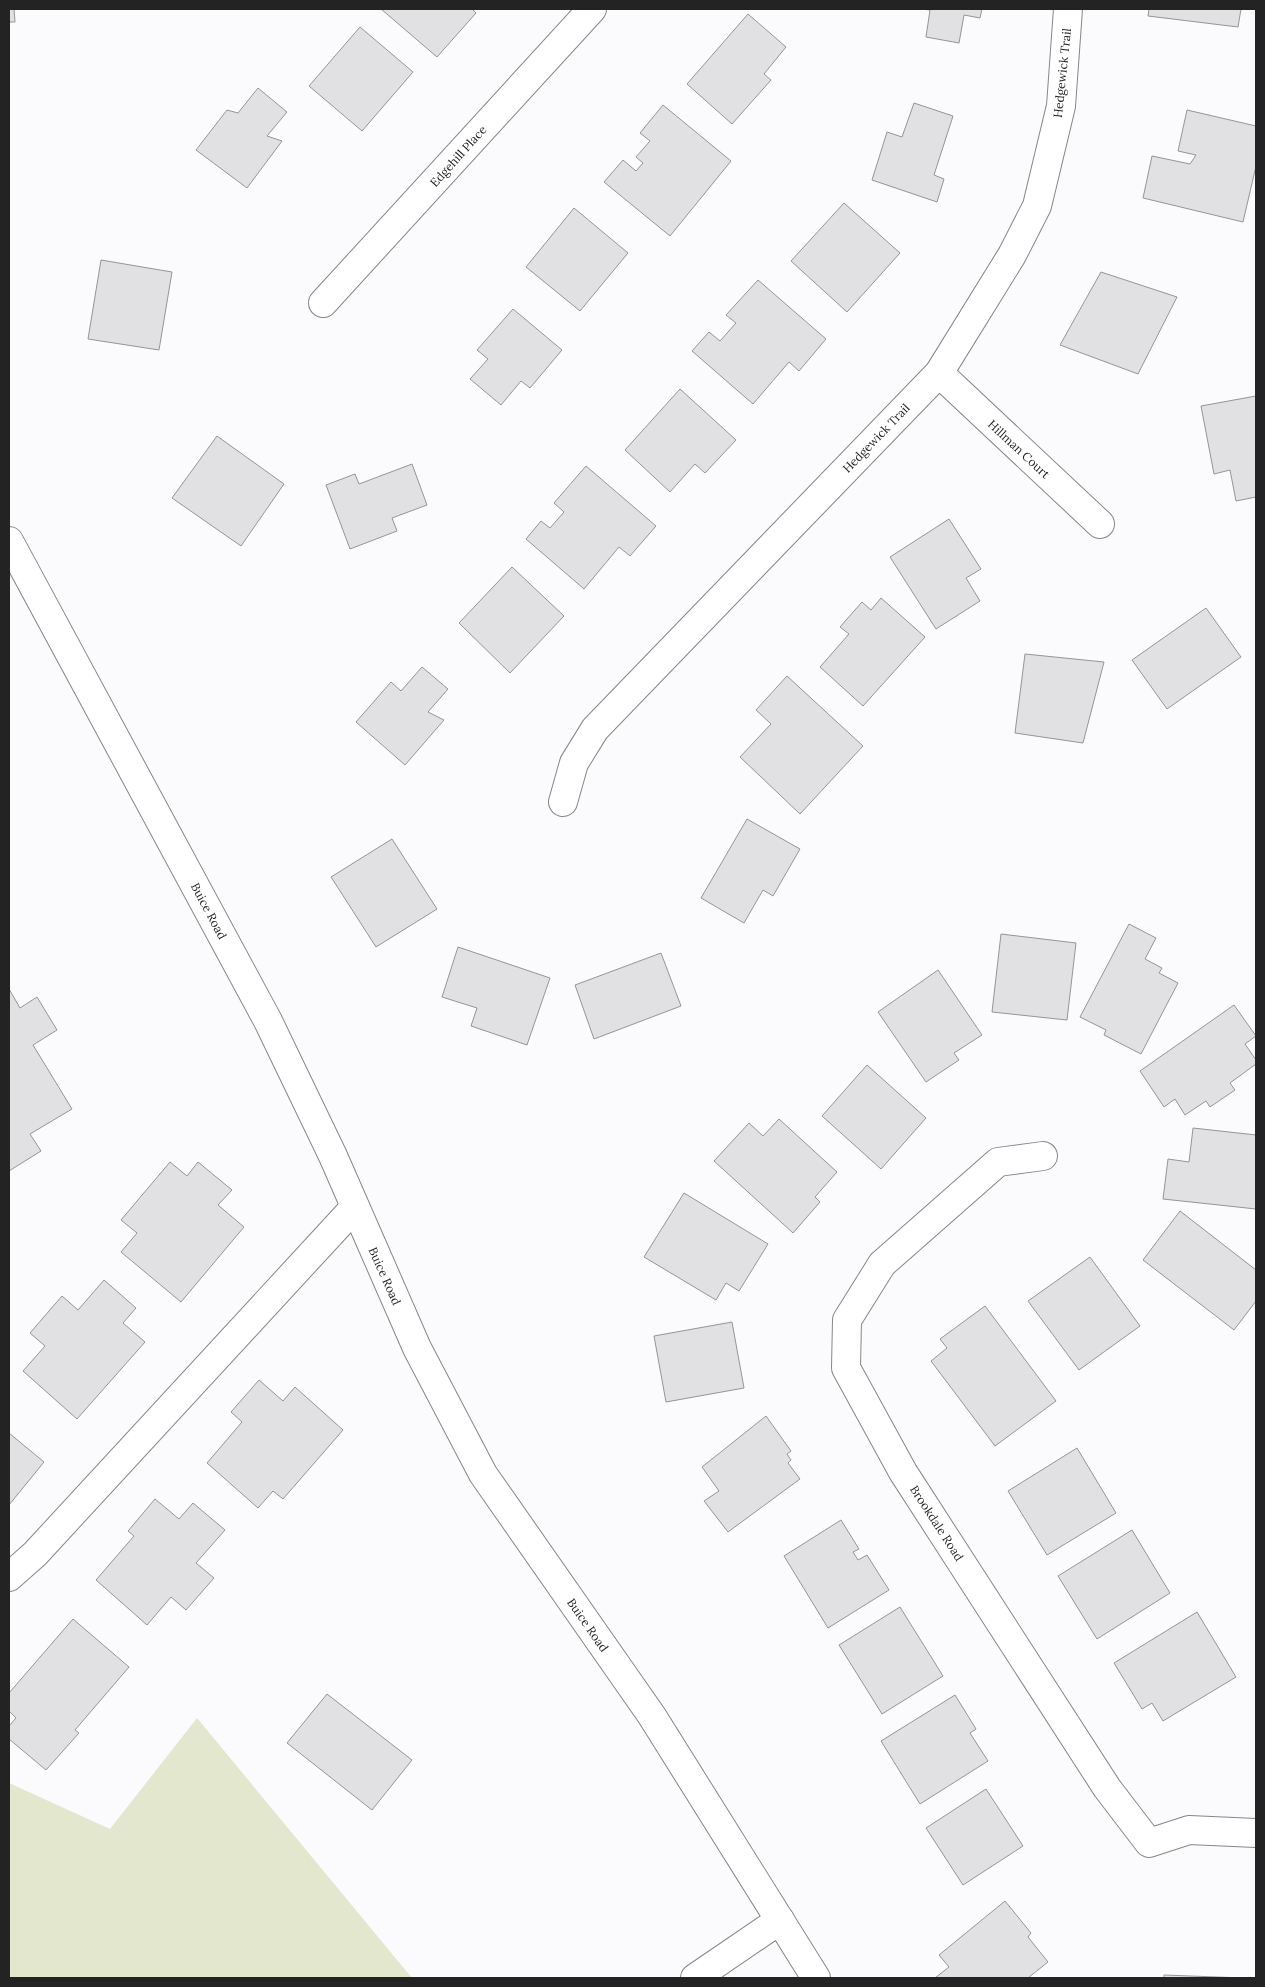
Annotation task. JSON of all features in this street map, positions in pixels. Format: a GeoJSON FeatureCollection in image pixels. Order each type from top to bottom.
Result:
{"type":"FeatureCollection","features":[{"type":"Feature","properties":{"kind":"street","name":"Edgehill Place"},"geometry":{"type":"LineString","coordinates":[[323,303],[592,9]]}},
{"type":"Feature","properties":{"kind":"street","name":"Hedgewick Trail"},"geometry":{"type":"LineString","coordinates":[[563,802],[574,764],[595,729],[939,373],[1012,255],[1037,206],[1061,106],[1068,9]]}},
{"type":"Feature","properties":{"kind":"street","name":"Hillman Court"},"geometry":{"type":"LineString","coordinates":[[939,373],[1100,524]]}},
{"type":"Feature","properties":{"kind":"street","name":"Buice Road"},"geometry":{"type":"LineString","coordinates":[[9,542],[268,1021],[356,1207],[417,1348],[483,1474],[652,1716],[816,1978]]}},
{"type":"Feature","properties":{"kind":"street","name":"Brookdale Road"},"geometry":{"type":"LineString","coordinates":[[1043,1156],[998,1162],[882,1264],[847,1320],[846,1368],[909,1480],[1107,1788],[1149,1843],[1189,1830],[1256,1832]]}},
{"type":"Feature","properties":{"kind":"street"},"geometry":{"type":"LineString","coordinates":[[9,1577],[35,1554],[356,1207]]}},
{"type":"Feature","properties":{"kind":"street"},"geometry":{"type":"LineString","coordinates":[[695,1978],[780,1920]]}},
{"type":"Feature","properties":{"kind":"green space"},"geometry":{"type":"Polygon","coordinates":[[[197,1718],[412,1978],[9,1978],[9,1783],[110,1829],[197,1718]]]}},
{"type":"Feature","properties":{"kind":"building"},"geometry":{"type":"Polygon","coordinates":[[[9,9],[14,9],[15,22],[9,22],[9,9]]]}},
{"type":"Feature","properties":{"kind":"building"},"geometry":{"type":"Polygon","coordinates":[[[381,9],[472,9],[476,13],[437,57],[381,9]]]}},
{"type":"Feature","properties":{"kind":"building"},"geometry":{"type":"Polygon","coordinates":[[[922,9],[982,9],[980,18],[964,15],[959,43],[926,37],[930,10],[922,9]]]}},
{"type":"Feature","properties":{"kind":"building"},"geometry":{"type":"Polygon","coordinates":[[[1149,9],[1241,9],[1238,27],[1148,16],[1149,9]]]}},
{"type":"Feature","properties":{"kind":"building"},"geometry":{"type":"Polygon","coordinates":[[[748,14],[786,47],[764,74],[771,80],[732,124],[687,84],[748,14]]]}},
{"type":"Feature","properties":{"kind":"building"},"geometry":{"type":"Polygon","coordinates":[[[360,27],[413,72],[362,131],[309,86],[360,27]]]}},
{"type":"Feature","properties":{"kind":"building"},"geometry":{"type":"Polygon","coordinates":[[[258,88],[287,112],[267,136],[282,141],[247,188],[196,150],[227,110],[238,113],[258,88]]]}},
{"type":"Feature","properties":{"kind":"building"},"geometry":{"type":"Polygon","coordinates":[[[914,103],[953,116],[934,175],[944,179],[937,202],[872,180],[887,132],[902,137],[914,103]]]}},
{"type":"Feature","properties":{"kind":"building"},"geometry":{"type":"Polygon","coordinates":[[[663,105],[731,161],[670,236],[604,182],[623,160],[636,171],[643,163],[636,157],[650,141],[640,133],[663,105]]]}},
{"type":"Feature","properties":{"kind":"building"},"geometry":{"type":"Polygon","coordinates":[[[1187,110],[1256,126],[1256,166],[1243,222],[1143,198],[1152,156],[1190,164],[1196,155],[1178,151],[1187,110]]]}},
{"type":"Feature","properties":{"kind":"building"},"geometry":{"type":"Polygon","coordinates":[[[844,203],[900,253],[847,312],[791,261],[844,203]]]}},
{"type":"Feature","properties":{"kind":"building"},"geometry":{"type":"Polygon","coordinates":[[[574,208],[628,253],[580,311],[526,267],[574,208]]]}},
{"type":"Feature","properties":{"kind":"building"},"geometry":{"type":"Polygon","coordinates":[[[101,260],[172,272],[159,350],[88,339],[101,260]]]}},
{"type":"Feature","properties":{"kind":"building"},"geometry":{"type":"Polygon","coordinates":[[[1101,272],[1177,297],[1138,374],[1060,345],[1101,272]]]}},
{"type":"Feature","properties":{"kind":"building"},"geometry":{"type":"Polygon","coordinates":[[[758,280],[826,339],[799,371],[789,362],[753,404],[692,351],[709,332],[720,341],[736,323],[726,315],[758,280]]]}},
{"type":"Feature","properties":{"kind":"building"},"geometry":{"type":"Polygon","coordinates":[[[513,309],[562,350],[530,388],[521,381],[501,405],[470,379],[488,359],[477,350],[513,309]]]}},
{"type":"Feature","properties":{"kind":"building"},"geometry":{"type":"Polygon","coordinates":[[[680,389],[736,440],[705,473],[695,464],[670,492],[625,450],[680,389]]]}},
{"type":"Feature","properties":{"kind":"building"},"geometry":{"type":"Polygon","coordinates":[[[1256,396],[1256,497],[1236,501],[1230,470],[1214,474],[1201,406],[1256,396]]]}},
{"type":"Feature","properties":{"kind":"building"},"geometry":{"type":"Polygon","coordinates":[[[217,436],[284,484],[241,546],[172,498],[217,436]]]}},
{"type":"Feature","properties":{"kind":"building"},"geometry":{"type":"Polygon","coordinates":[[[412,464],[427,505],[392,518],[397,531],[350,549],[326,485],[355,474],[359,484],[412,464]]]}},
{"type":"Feature","properties":{"kind":"building"},"geometry":{"type":"Polygon","coordinates":[[[586,466],[656,526],[630,556],[619,547],[584,589],[526,539],[541,521],[550,528],[564,512],[554,503],[586,466]]]}},
{"type":"Feature","properties":{"kind":"building"},"geometry":{"type":"Polygon","coordinates":[[[949,519],[981,569],[966,578],[980,601],[936,629],[890,557],[949,519]]]}},
{"type":"Feature","properties":{"kind":"building"},"geometry":{"type":"Polygon","coordinates":[[[512,567],[564,616],[510,673],[459,623],[512,567]]]}},
{"type":"Feature","properties":{"kind":"building"},"geometry":{"type":"Polygon","coordinates":[[[881,598],[925,637],[863,706],[820,667],[849,634],[840,627],[862,602],[871,610],[881,598]]]}},
{"type":"Feature","properties":{"kind":"building"},"geometry":{"type":"Polygon","coordinates":[[[1206,608],[1241,657],[1167,709],[1132,660],[1206,608]]]}},
{"type":"Feature","properties":{"kind":"building"},"geometry":{"type":"Polygon","coordinates":[[[1025,654],[1104,662],[1083,743],[1015,733],[1025,654]]]}},
{"type":"Feature","properties":{"kind":"building"},"geometry":{"type":"Polygon","coordinates":[[[422,667],[448,689],[428,712],[444,720],[405,765],[356,722],[391,682],[401,691],[422,667]]]}},
{"type":"Feature","properties":{"kind":"building"},"geometry":{"type":"Polygon","coordinates":[[[787,676],[863,746],[800,814],[740,757],[771,724],[756,710],[787,676]]]}},
{"type":"Feature","properties":{"kind":"building"},"geometry":{"type":"Polygon","coordinates":[[[747,819],[800,849],[773,896],[763,890],[744,923],[701,898],[747,819]]]}},
{"type":"Feature","properties":{"kind":"building"},"geometry":{"type":"Polygon","coordinates":[[[392,839],[437,909],[376,947],[331,877],[392,839]]]}},
{"type":"Feature","properties":{"kind":"building"},"geometry":{"type":"Polygon","coordinates":[[[1129,924],[1156,938],[1145,959],[1162,968],[1159,973],[1178,983],[1141,1054],[1104,1035],[1106,1030],[1080,1017],[1129,924]]]}},
{"type":"Feature","properties":{"kind":"building"},"geometry":{"type":"Polygon","coordinates":[[[1001,934],[1076,943],[1067,1020],[992,1012],[1001,934]]]}},
{"type":"Feature","properties":{"kind":"building"},"geometry":{"type":"Polygon","coordinates":[[[458,947],[550,978],[527,1045],[471,1026],[477,1008],[442,997],[458,947]]]}},
{"type":"Feature","properties":{"kind":"building"},"geometry":{"type":"Polygon","coordinates":[[[661,953],[681,1006],[594,1039],[575,985],[661,953]]]}},
{"type":"Feature","properties":{"kind":"building"},"geometry":{"type":"Polygon","coordinates":[[[938,970],[982,1035],[954,1053],[959,1060],[926,1082],[878,1012],[938,970]]]}},
{"type":"Feature","properties":{"kind":"building"},"geometry":{"type":"Polygon","coordinates":[[[9,989],[20,1008],[37,997],[57,1030],[33,1045],[72,1109],[30,1134],[41,1151],[9,1171],[9,989]]]}},
{"type":"Feature","properties":{"kind":"building"},"geometry":{"type":"Polygon","coordinates":[[[1234,1005],[1256,1036],[1245,1044],[1256,1060],[1256,1064],[1230,1083],[1235,1090],[1210,1107],[1206,1101],[1185,1115],[1175,1099],[1164,1107],[1140,1071],[1234,1005]]]}},
{"type":"Feature","properties":{"kind":"building"},"geometry":{"type":"Polygon","coordinates":[[[867,1065],[926,1118],[881,1169],[822,1116],[867,1065]]]}},
{"type":"Feature","properties":{"kind":"building"},"geometry":{"type":"Polygon","coordinates":[[[779,1119],[837,1172],[815,1197],[820,1202],[793,1233],[714,1161],[749,1123],[763,1136],[779,1119]]]}},
{"type":"Feature","properties":{"kind":"building"},"geometry":{"type":"Polygon","coordinates":[[[1193,1128],[1256,1135],[1256,1209],[1163,1199],[1168,1159],[1189,1162],[1193,1128]]]}},
{"type":"Feature","properties":{"kind":"building"},"geometry":{"type":"Polygon","coordinates":[[[170,1162],[187,1176],[198,1162],[232,1190],[218,1205],[244,1227],[181,1302],[121,1252],[137,1233],[121,1220],[170,1162]]]}},
{"type":"Feature","properties":{"kind":"building"},"geometry":{"type":"Polygon","coordinates":[[[684,1193],[768,1244],[739,1291],[726,1283],[716,1300],[644,1257],[684,1193]]]}},
{"type":"Feature","properties":{"kind":"building"},"geometry":{"type":"Polygon","coordinates":[[[1180,1211],[1256,1270],[1256,1301],[1234,1330],[1143,1260],[1180,1211]]]}},
{"type":"Feature","properties":{"kind":"building"},"geometry":{"type":"Polygon","coordinates":[[[1090,1257],[1140,1326],[1079,1370],[1028,1301],[1090,1257]]]}},
{"type":"Feature","properties":{"kind":"building"},"geometry":{"type":"Polygon","coordinates":[[[104,1280],[136,1308],[123,1323],[145,1342],[77,1419],[23,1371],[45,1346],[30,1333],[62,1296],[78,1310],[104,1280]]]}},
{"type":"Feature","properties":{"kind":"building"},"geometry":{"type":"Polygon","coordinates":[[[985,1306],[1056,1401],[995,1446],[931,1361],[947,1348],[940,1339],[985,1306]]]}},
{"type":"Feature","properties":{"kind":"building"},"geometry":{"type":"Polygon","coordinates":[[[732,1322],[744,1388],[666,1402],[654,1336],[732,1322]]]}},
{"type":"Feature","properties":{"kind":"building"},"geometry":{"type":"Polygon","coordinates":[[[259,1380],[283,1401],[295,1387],[343,1430],[283,1499],[273,1491],[258,1508],[207,1463],[242,1422],[231,1412],[259,1380]]]}},
{"type":"Feature","properties":{"kind":"building"},"geometry":{"type":"Polygon","coordinates":[[[766,1416],[791,1451],[787,1454],[791,1460],[788,1463],[800,1479],[728,1532],[704,1501],[719,1491],[702,1467],[766,1416]]]}},
{"type":"Feature","properties":{"kind":"building"},"geometry":{"type":"Polygon","coordinates":[[[9,1433],[44,1462],[9,1505],[9,1433]]]}},
{"type":"Feature","properties":{"kind":"building"},"geometry":{"type":"Polygon","coordinates":[[[1077,1448],[1116,1513],[1047,1555],[1008,1491],[1077,1448]]]}},
{"type":"Feature","properties":{"kind":"building"},"geometry":{"type":"Polygon","coordinates":[[[155,1499],[179,1519],[193,1503],[225,1530],[196,1563],[214,1578],[186,1610],[171,1597],[147,1625],[96,1580],[134,1536],[128,1531],[155,1499]]]}},
{"type":"Feature","properties":{"kind":"building"},"geometry":{"type":"Polygon","coordinates":[[[841,1520],[859,1549],[853,1552],[858,1560],[867,1555],[889,1590],[828,1628],[784,1556],[841,1520]]]}},
{"type":"Feature","properties":{"kind":"building"},"geometry":{"type":"Polygon","coordinates":[[[1132,1530],[1170,1593],[1097,1639],[1058,1576],[1132,1530]]]}},
{"type":"Feature","properties":{"kind":"building"},"geometry":{"type":"Polygon","coordinates":[[[900,1607],[943,1676],[882,1714],[839,1645],[900,1607]]]}},
{"type":"Feature","properties":{"kind":"building"},"geometry":{"type":"Polygon","coordinates":[[[1197,1612],[1236,1677],[1163,1721],[1152,1703],[1142,1709],[1114,1663],[1197,1612]]]}},
{"type":"Feature","properties":{"kind":"building"},"geometry":{"type":"Polygon","coordinates":[[[73,1619],[129,1667],[75,1730],[79,1733],[46,1770],[9,1739],[9,1726],[16,1718],[9,1711],[9,1693],[73,1619]]]}},
{"type":"Feature","properties":{"kind":"building"},"geometry":{"type":"Polygon","coordinates":[[[327,1694],[412,1760],[372,1810],[287,1743],[327,1694]]]}},
{"type":"Feature","properties":{"kind":"building"},"geometry":{"type":"Polygon","coordinates":[[[955,1695],[976,1729],[970,1733],[988,1761],[920,1804],[881,1741],[955,1695]]]}},
{"type":"Feature","properties":{"kind":"building"},"geometry":{"type":"Polygon","coordinates":[[[986,1789],[1023,1846],[963,1885],[926,1828],[986,1789]]]}},
{"type":"Feature","properties":{"kind":"building"},"geometry":{"type":"Polygon","coordinates":[[[1005,1901],[1031,1933],[1028,1937],[1048,1962],[1028,1978],[935,1978],[949,1967],[939,1955],[1005,1901]]]}},
{"type":"Feature","properties":{"kind":"building"},"geometry":{"type":"Polygon","coordinates":[[[1164,1975],[1244,1978],[1164,1978],[1164,1975]]]}}]}
